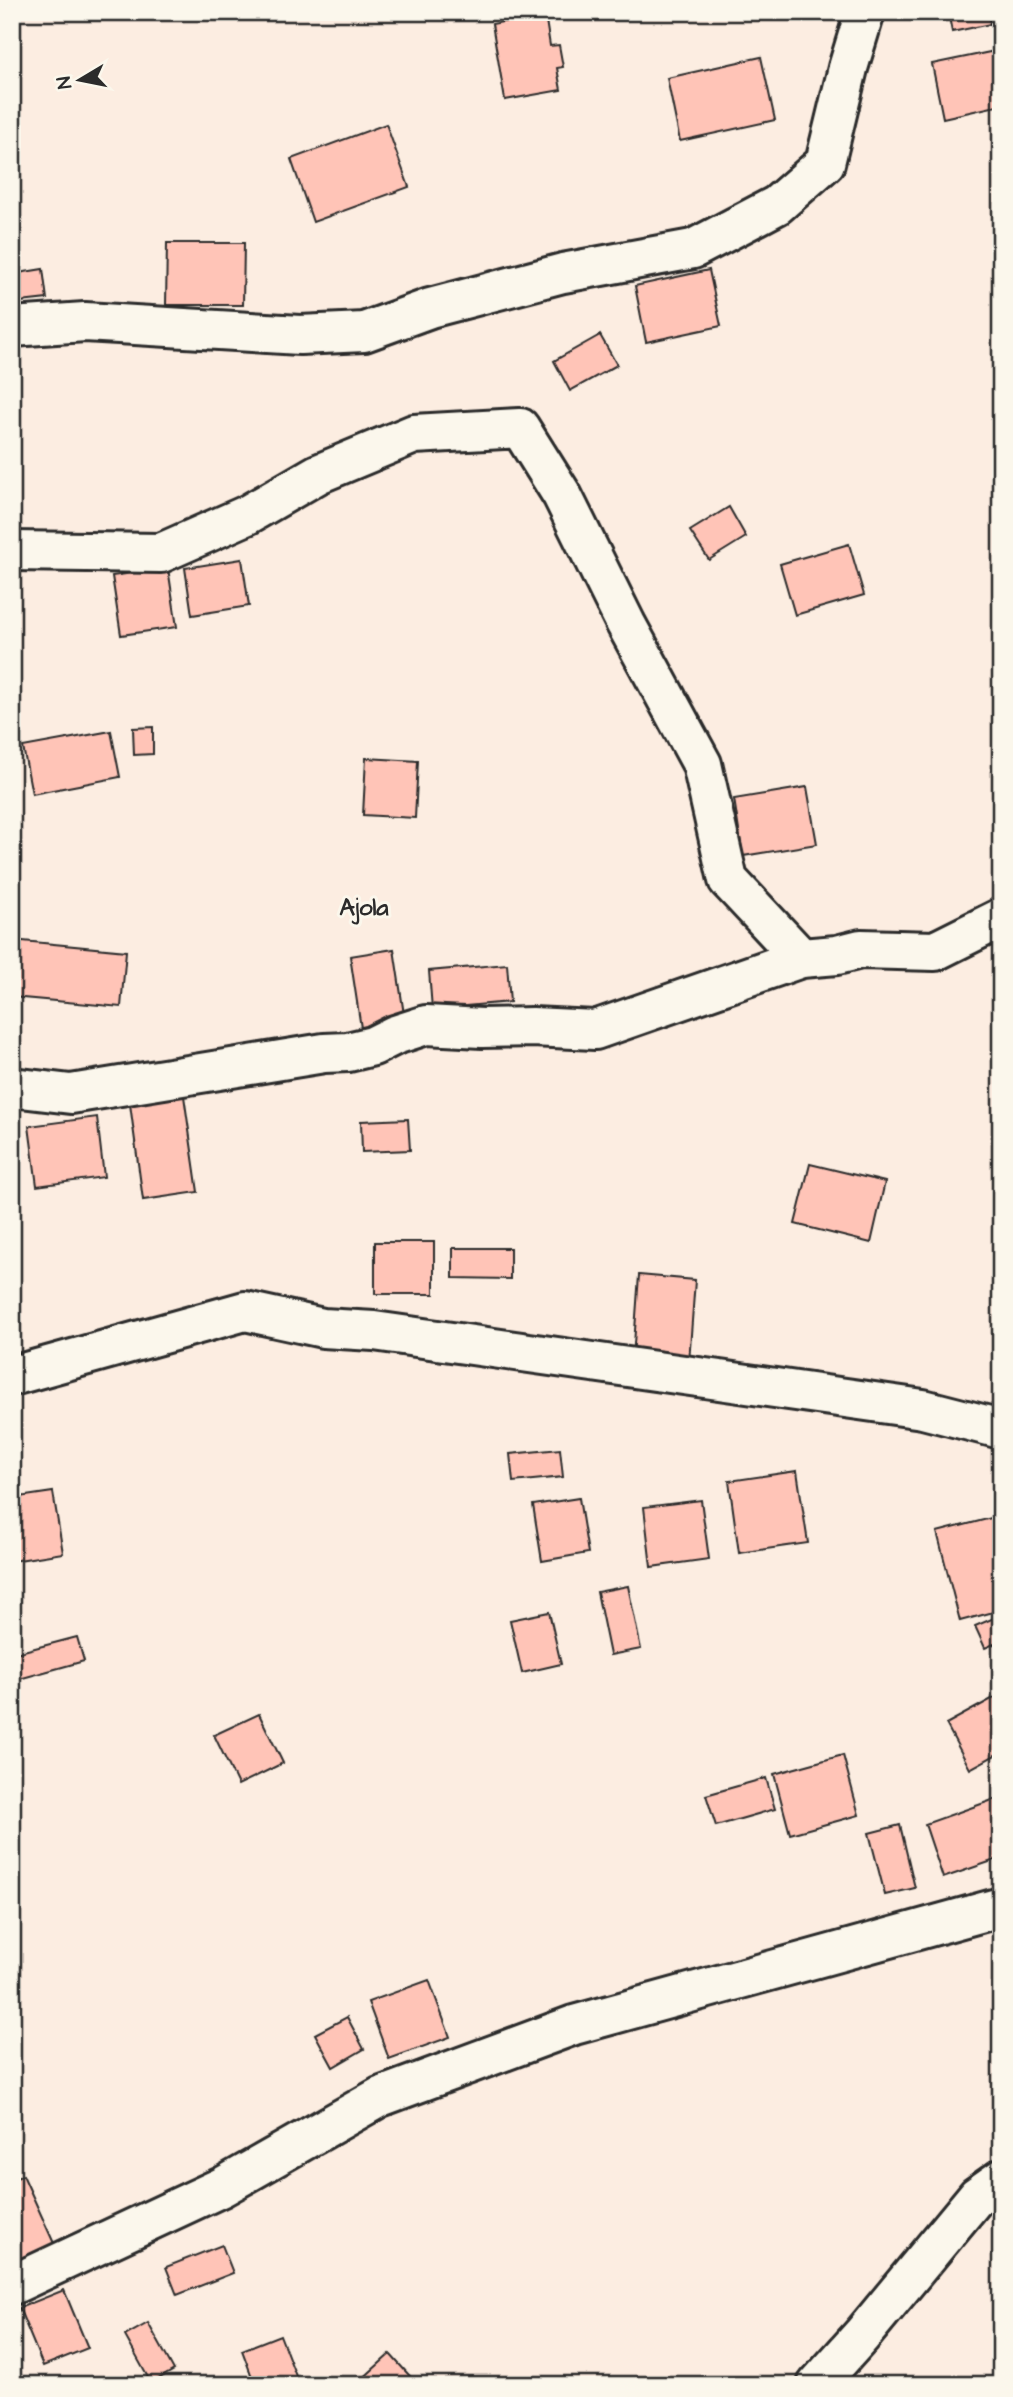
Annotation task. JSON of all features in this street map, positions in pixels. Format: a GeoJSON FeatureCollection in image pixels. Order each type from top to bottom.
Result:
{"type":"FeatureCollection","features":[{"type":"Feature","properties":{"kind":"street"},"geometry":{"type":"LineString","coordinates":[[12,327],[85,322],[300,335],[364,332],[430,307],[563,273],[693,249],[777,205],[825,163],[865,12]]}},
{"type":"Feature","properties":{"kind":"street"},"geometry":{"type":"LineString","coordinates":[[12,551],[161,553],[247,515],[318,474],[414,434],[520,428],[562,495],[626,624],[702,764],[727,880],[801,958]]}},
{"type":"Feature","properties":{"kind":"street"},"geometry":{"type":"LineString","coordinates":[[12,1087],[71,1094],[324,1053],[348,1052],[373,1046],[395,1035],[426,1025],[595,1030],[801,958],[837,955],[861,949],[935,951],[1001,918]]}},
{"type":"Feature","properties":{"kind":"street"},"geometry":{"type":"LineString","coordinates":[[12,1376],[245,1311],[323,1328],[374,1331],[923,1409],[1001,1429]]}},
{"type":"Feature","properties":{"kind":"street"},"geometry":{"type":"LineString","coordinates":[[12,2285],[222,2187],[380,2097],[574,2025],[1001,1907]]}},
{"type":"Feature","properties":{"kind":"street"},"geometry":{"type":"LineString","coordinates":[[817,2385],[978,2196],[1001,2179]]}},
{"type":"Feature","properties":{"kind":"building"},"geometry":{"type":"Polygon","coordinates":[[[948,12],[988,12],[990,24],[952,32],[948,12]]]}},
{"type":"Feature","properties":{"kind":"building"},"geometry":{"type":"Polygon","coordinates":[[[545,14],[550,46],[559,45],[563,67],[557,68],[561,90],[505,100],[492,24],[545,14]]]}},
{"type":"Feature","properties":{"kind":"building"},"geometry":{"type":"Polygon","coordinates":[[[995,51],[1001,77],[1001,105],[943,118],[932,64],[995,51]]]}},
{"type":"Feature","properties":{"kind":"building"},"geometry":{"type":"Polygon","coordinates":[[[761,57],[775,120],[680,141],[667,78],[761,57]]]}},
{"type":"Feature","properties":{"kind":"building"},"geometry":{"type":"Polygon","coordinates":[[[386,124],[409,187],[313,222],[291,159],[386,124]]]}},
{"type":"Feature","properties":{"kind":"building"},"geometry":{"type":"Polygon","coordinates":[[[167,243],[244,243],[243,305],[166,305],[167,243]]]}},
{"type":"Feature","properties":{"kind":"building"},"geometry":{"type":"Polygon","coordinates":[[[43,269],[47,299],[12,303],[12,274],[43,269]]]}},
{"type":"Feature","properties":{"kind":"building"},"geometry":{"type":"Polygon","coordinates":[[[709,270],[721,326],[646,342],[635,286],[709,270]]]}},
{"type":"Feature","properties":{"kind":"building"},"geometry":{"type":"Polygon","coordinates":[[[600,335],[617,365],[570,391],[554,361],[600,335]]]}},
{"type":"Feature","properties":{"kind":"building"},"geometry":{"type":"Polygon","coordinates":[[[729,507],[746,537],[709,560],[690,531],[729,507]]]}},
{"type":"Feature","properties":{"kind":"building"},"geometry":{"type":"Polygon","coordinates":[[[849,544],[864,595],[795,615],[780,564],[849,544]]]}},
{"type":"Feature","properties":{"kind":"building"},"geometry":{"type":"Polygon","coordinates":[[[242,559],[249,606],[192,615],[185,568],[242,559]]]}},
{"type":"Feature","properties":{"kind":"building"},"geometry":{"type":"Polygon","coordinates":[[[168,568],[177,627],[121,635],[112,576],[168,568]]]}},
{"type":"Feature","properties":{"kind":"building"},"geometry":{"type":"Polygon","coordinates":[[[153,727],[153,754],[134,755],[133,728],[153,727]]]}},
{"type":"Feature","properties":{"kind":"building"},"geometry":{"type":"Polygon","coordinates":[[[111,731],[120,777],[32,794],[23,747],[111,731]]]}},
{"type":"Feature","properties":{"kind":"building"},"geometry":{"type":"Polygon","coordinates":[[[366,758],[418,761],[415,818],[363,815],[366,758]]]}},
{"type":"Feature","properties":{"kind":"building"},"geometry":{"type":"Polygon","coordinates":[[[807,787],[817,844],[743,856],[734,799],[807,787]]]}},
{"type":"Feature","properties":{"kind":"building"},"geometry":{"type":"Polygon","coordinates":[[[12,940],[126,951],[121,1007],[12,997],[12,940]]]}},
{"type":"Feature","properties":{"kind":"building"},"geometry":{"type":"Polygon","coordinates":[[[394,949],[405,1021],[361,1028],[350,956],[394,949]]]}},
{"type":"Feature","properties":{"kind":"building"},"geometry":{"type":"Polygon","coordinates":[[[507,964],[510,1002],[432,1009],[429,971],[507,964]]]}},
{"type":"Feature","properties":{"kind":"building"},"geometry":{"type":"Polygon","coordinates":[[[184,1096],[198,1192],[143,1200],[130,1104],[184,1096]]]}},
{"type":"Feature","properties":{"kind":"building"},"geometry":{"type":"Polygon","coordinates":[[[97,1117],[104,1177],[37,1186],[29,1126],[97,1117]]]}},
{"type":"Feature","properties":{"kind":"building"},"geometry":{"type":"Polygon","coordinates":[[[408,1119],[410,1150],[362,1152],[361,1121],[408,1119]]]}},
{"type":"Feature","properties":{"kind":"building"},"geometry":{"type":"Polygon","coordinates":[[[810,1164],[885,1182],[871,1243],[795,1224],[810,1164]]]}},
{"type":"Feature","properties":{"kind":"building"},"geometry":{"type":"Polygon","coordinates":[[[375,1242],[434,1242],[434,1294],[375,1294],[375,1242]]]}},
{"type":"Feature","properties":{"kind":"building"},"geometry":{"type":"Polygon","coordinates":[[[453,1248],[510,1248],[510,1279],[453,1278],[453,1248]]]}},
{"type":"Feature","properties":{"kind":"building"},"geometry":{"type":"Polygon","coordinates":[[[639,1275],[695,1280],[689,1362],[633,1358],[639,1275]]]}},
{"type":"Feature","properties":{"kind":"building"},"geometry":{"type":"Polygon","coordinates":[[[560,1449],[563,1477],[513,1482],[510,1454],[560,1449]]]}},
{"type":"Feature","properties":{"kind":"building"},"geometry":{"type":"Polygon","coordinates":[[[797,1471],[808,1543],[739,1553],[729,1481],[797,1471]]]}},
{"type":"Feature","properties":{"kind":"building"},"geometry":{"type":"Polygon","coordinates":[[[53,1492],[63,1553],[12,1561],[12,1498],[53,1492]]]}},
{"type":"Feature","properties":{"kind":"building"},"geometry":{"type":"Polygon","coordinates":[[[579,1498],[588,1553],[542,1561],[533,1505],[579,1498]]]}},
{"type":"Feature","properties":{"kind":"building"},"geometry":{"type":"Polygon","coordinates":[[[701,1500],[709,1559],[651,1567],[644,1507],[701,1500]]]}},
{"type":"Feature","properties":{"kind":"building"},"geometry":{"type":"Polygon","coordinates":[[[999,1516],[1001,1610],[960,1621],[937,1532],[999,1516]]]}},
{"type":"Feature","properties":{"kind":"building"},"geometry":{"type":"Polygon","coordinates":[[[628,1586],[641,1649],[610,1655],[597,1592],[628,1586]]]}},
{"type":"Feature","properties":{"kind":"building"},"geometry":{"type":"Polygon","coordinates":[[[549,1612],[561,1664],[522,1673],[510,1620],[549,1612]]]}},
{"type":"Feature","properties":{"kind":"building"},"geometry":{"type":"Polygon","coordinates":[[[994,1618],[1001,1641],[985,1648],[975,1626],[994,1618]]]}},
{"type":"Feature","properties":{"kind":"building"},"geometry":{"type":"Polygon","coordinates":[[[77,1637],[84,1661],[12,1681],[12,1654],[77,1637]]]}},
{"type":"Feature","properties":{"kind":"building"},"geometry":{"type":"Polygon","coordinates":[[[1001,1694],[1001,1752],[970,1769],[946,1724],[1001,1694]]]}},
{"type":"Feature","properties":{"kind":"building"},"geometry":{"type":"Polygon","coordinates":[[[259,1714],[283,1763],[238,1785],[214,1735],[259,1714]]]}},
{"type":"Feature","properties":{"kind":"building"},"geometry":{"type":"Polygon","coordinates":[[[843,1755],[859,1815],[790,1834],[774,1774],[843,1755]]]}},
{"type":"Feature","properties":{"kind":"building"},"geometry":{"type":"Polygon","coordinates":[[[766,1778],[775,1809],[716,1826],[706,1795],[766,1778]]]}},
{"type":"Feature","properties":{"kind":"building"},"geometry":{"type":"Polygon","coordinates":[[[1001,1797],[1001,1858],[943,1878],[925,1824],[1001,1797]]]}},
{"type":"Feature","properties":{"kind":"building"},"geometry":{"type":"Polygon","coordinates":[[[900,1825],[915,1888],[885,1895],[869,1833],[900,1825]]]}},
{"type":"Feature","properties":{"kind":"building"},"geometry":{"type":"Polygon","coordinates":[[[429,1980],[450,2037],[389,2059],[368,2002],[429,1980]]]}},
{"type":"Feature","properties":{"kind":"building"},"geometry":{"type":"Polygon","coordinates":[[[347,2017],[364,2049],[333,2067],[315,2034],[347,2017]]]}},
{"type":"Feature","properties":{"kind":"building"},"geometry":{"type":"Polygon","coordinates":[[[23,2175],[57,2250],[12,2270],[12,2180],[23,2175]]]}},
{"type":"Feature","properties":{"kind":"building"},"geometry":{"type":"Polygon","coordinates":[[[222,2245],[233,2273],[177,2295],[166,2267],[222,2245]]]}},
{"type":"Feature","properties":{"kind":"building"},"geometry":{"type":"Polygon","coordinates":[[[64,2290],[88,2348],[43,2366],[19,2308],[64,2290]]]}},
{"type":"Feature","properties":{"kind":"building"},"geometry":{"type":"Polygon","coordinates":[[[148,2323],[174,2370],[151,2383],[125,2336],[148,2323]]]}},
{"type":"Feature","properties":{"kind":"building"},"geometry":{"type":"Polygon","coordinates":[[[280,2335],[299,2384],[255,2385],[242,2350],[280,2335]]]}},
{"type":"Feature","properties":{"kind":"building"},"geometry":{"type":"Polygon","coordinates":[[[390,2354],[418,2385],[361,2385],[359,2382],[390,2354]]]}},
{"type":"Feature","properties":{"kind":"district","name":"Ajola"},"geometry":{"type":"Point","coordinates":[364,907]}}]}
